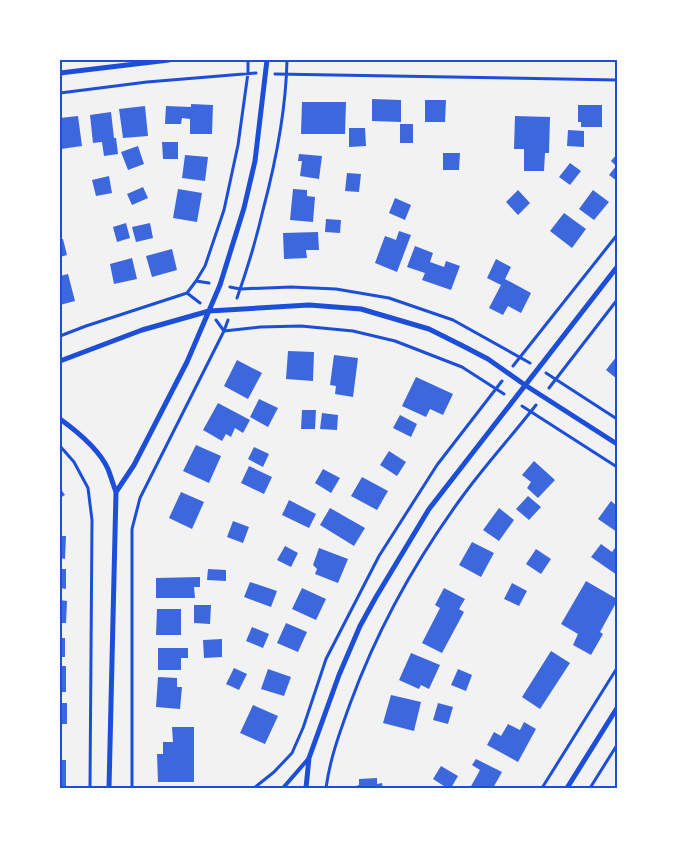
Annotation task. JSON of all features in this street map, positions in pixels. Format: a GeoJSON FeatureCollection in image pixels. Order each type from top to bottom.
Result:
{"type":"FeatureCollection","features":[{"type":"Feature","properties":{"kind":"street"},"geometry":{"type":"LineString","coordinates":[[60,73],[169,60]]}},
{"type":"Feature","properties":{"kind":"street"},"geometry":{"type":"LineString","coordinates":[[116,492],[139,457],[187,362],[220,285],[244,208],[254,161],[267,60]]}},
{"type":"Feature","properties":{"kind":"street"},"geometry":{"type":"LineString","coordinates":[[306,788],[309,758],[339,675],[360,626],[376,597],[429,509],[617,267]]}},
{"type":"Feature","properties":{"kind":"street"},"geometry":{"type":"LineString","coordinates":[[60,361],[142,330],[209,311],[309,305],[360,309],[429,329],[488,359],[617,444]]}},
{"type":"Feature","properties":{"kind":"street"},"geometry":{"type":"LineString","coordinates":[[60,419],[93,447],[108,468],[116,492],[109,788]]}},
{"type":"Feature","properties":{"kind":"street"},"geometry":{"type":"LineString","coordinates":[[567,788],[617,708]]}},
{"type":"Feature","properties":{"kind":"lane"},"geometry":{"type":"LineString","coordinates":[[283,788],[309,758]]}},
{"type":"Feature","properties":{"kind":"path"},"geometry":{"type":"LineString","coordinates":[[60,336],[187,293],[196,281],[205,266],[224,210],[238,145],[248,73],[248,60]]}},
{"type":"Feature","properties":{"kind":"path"},"geometry":{"type":"LineString","coordinates":[[132,788],[132,529],[140,498],[224,331],[256,239],[273,174],[283,113],[287,60]]}},
{"type":"Feature","properties":{"kind":"path"},"geometry":{"type":"LineString","coordinates":[[60,93],[147,82],[248,73],[617,80]]}},
{"type":"Feature","properties":{"kind":"path"},"geometry":{"type":"LineString","coordinates":[[187,293],[209,311],[224,331]]}},
{"type":"Feature","properties":{"kind":"path"},"geometry":{"type":"LineString","coordinates":[[326,788],[331,757],[356,690],[390,612],[425,551],[462,496],[531,412],[617,300]]}},
{"type":"Feature","properties":{"kind":"path"},"geometry":{"type":"LineString","coordinates":[[224,331],[260,327],[302,326],[353,331],[395,340],[462,367],[617,467]]}},
{"type":"Feature","properties":{"kind":"path"},"geometry":{"type":"LineString","coordinates":[[60,446],[74,462],[88,488],[92,520],[90,788]]}},
{"type":"Feature","properties":{"kind":"path"},"geometry":{"type":"LineString","coordinates":[[542,788],[617,668]]}},
{"type":"Feature","properties":{"kind":"path"},"geometry":{"type":"LineString","coordinates":[[590,788],[617,745]]}},
{"type":"Feature","properties":{"kind":"building"},"geometry":{"type":"Polygon","coordinates":[[[372,99],[401,100],[401,122],[372,121],[372,99]]]}},
{"type":"Feature","properties":{"kind":"building"},"geometry":{"type":"Polygon","coordinates":[[[425,100],[446,100],[445,122],[425,122],[425,100]]]}},
{"type":"Feature","properties":{"kind":"building"},"geometry":{"type":"Polygon","coordinates":[[[302,102],[346,102],[345,134],[301,134],[302,102]]]}},
{"type":"Feature","properties":{"kind":"building"},"geometry":{"type":"Polygon","coordinates":[[[191,104],[213,105],[212,134],[190,134],[190,119],[182,118],[181,124],[165,124],[166,106],[191,107],[191,104]]]}},
{"type":"Feature","properties":{"kind":"building"},"geometry":{"type":"Polygon","coordinates":[[[578,105],[602,105],[602,127],[581,127],[581,122],[578,122],[578,105]]]}},
{"type":"Feature","properties":{"kind":"building"},"geometry":{"type":"Polygon","coordinates":[[[145,106],[148,136],[123,138],[119,109],[145,106]]]}},
{"type":"Feature","properties":{"kind":"building"},"geometry":{"type":"Polygon","coordinates":[[[111,112],[118,154],[104,156],[102,142],[93,143],[90,115],[111,112]]]}},
{"type":"Feature","properties":{"kind":"building"},"geometry":{"type":"Polygon","coordinates":[[[78,116],[82,146],[61,149],[60,118],[78,116]]]}},
{"type":"Feature","properties":{"kind":"building"},"geometry":{"type":"Polygon","coordinates":[[[515,116],[550,117],[549,153],[545,153],[544,171],[524,171],[524,149],[514,149],[515,116]]]}},
{"type":"Feature","properties":{"kind":"building"},"geometry":{"type":"Polygon","coordinates":[[[400,124],[413,124],[413,143],[400,143],[400,124]]]}},
{"type":"Feature","properties":{"kind":"building"},"geometry":{"type":"Polygon","coordinates":[[[349,128],[365,128],[366,146],[349,147],[349,128]]]}},
{"type":"Feature","properties":{"kind":"building"},"geometry":{"type":"Polygon","coordinates":[[[568,130],[584,131],[584,147],[567,146],[568,130]]]}},
{"type":"Feature","properties":{"kind":"building"},"geometry":{"type":"Polygon","coordinates":[[[162,142],[178,142],[178,159],[163,159],[162,142]]]}},
{"type":"Feature","properties":{"kind":"building"},"geometry":{"type":"Polygon","coordinates":[[[138,146],[144,164],[128,170],[121,152],[138,146]]]}},
{"type":"Feature","properties":{"kind":"building"},"geometry":{"type":"Polygon","coordinates":[[[443,153],[460,153],[459,170],[443,170],[443,153]]]}},
{"type":"Feature","properties":{"kind":"building"},"geometry":{"type":"Polygon","coordinates":[[[299,154],[322,156],[319,179],[300,176],[302,161],[298,161],[299,154]]]}},
{"type":"Feature","properties":{"kind":"building"},"geometry":{"type":"Polygon","coordinates":[[[617,154],[617,181],[609,175],[616,166],[611,161],[617,154]]]}},
{"type":"Feature","properties":{"kind":"building"},"geometry":{"type":"Polygon","coordinates":[[[185,155],[208,157],[205,181],[182,178],[185,155]]]}},
{"type":"Feature","properties":{"kind":"building"},"geometry":{"type":"Polygon","coordinates":[[[570,163],[581,171],[570,185],[559,177],[570,163]]]}},
{"type":"Feature","properties":{"kind":"building"},"geometry":{"type":"Polygon","coordinates":[[[347,173],[361,174],[359,192],[345,191],[347,173]]]}},
{"type":"Feature","properties":{"kind":"building"},"geometry":{"type":"Polygon","coordinates":[[[109,176],[112,193],[96,196],[92,180],[109,176]]]}},
{"type":"Feature","properties":{"kind":"building"},"geometry":{"type":"Polygon","coordinates":[[[143,187],[148,198],[132,205],[127,194],[143,187]]]}},
{"type":"Feature","properties":{"kind":"building"},"geometry":{"type":"Polygon","coordinates":[[[178,189],[202,193],[197,222],[173,218],[178,189]]]}},
{"type":"Feature","properties":{"kind":"building"},"geometry":{"type":"Polygon","coordinates":[[[293,189],[307,190],[307,196],[315,197],[313,222],[290,220],[293,189]]]}},
{"type":"Feature","properties":{"kind":"building"},"geometry":{"type":"Polygon","coordinates":[[[518,190],[530,203],[518,215],[506,202],[518,190]]]}},
{"type":"Feature","properties":{"kind":"building"},"geometry":{"type":"Polygon","coordinates":[[[593,190],[609,202],[594,220],[579,209],[593,190]]]}},
{"type":"Feature","properties":{"kind":"building"},"geometry":{"type":"Polygon","coordinates":[[[395,198],[411,205],[405,220],[389,213],[395,198]]]}},
{"type":"Feature","properties":{"kind":"building"},"geometry":{"type":"Polygon","coordinates":[[[564,213],[586,229],[572,248],[550,231],[564,213]]]}},
{"type":"Feature","properties":{"kind":"building"},"geometry":{"type":"Polygon","coordinates":[[[326,219],[341,220],[340,233],[325,232],[326,219]]]}},
{"type":"Feature","properties":{"kind":"building"},"geometry":{"type":"Polygon","coordinates":[[[126,223],[130,238],[117,242],[113,227],[126,223]]]}},
{"type":"Feature","properties":{"kind":"building"},"geometry":{"type":"Polygon","coordinates":[[[150,223],[153,238],[136,242],[132,227],[150,223]]]}},
{"type":"Feature","properties":{"kind":"building"},"geometry":{"type":"Polygon","coordinates":[[[399,231],[411,235],[397,272],[375,263],[385,236],[396,240],[399,231]]]}},
{"type":"Feature","properties":{"kind":"building"},"geometry":{"type":"Polygon","coordinates":[[[318,232],[319,250],[306,250],[307,258],[284,259],[283,233],[318,232]]]}},
{"type":"Feature","properties":{"kind":"building"},"geometry":{"type":"Polygon","coordinates":[[[60,239],[63,239],[67,255],[60,257],[60,239]]]}},
{"type":"Feature","properties":{"kind":"building"},"geometry":{"type":"Polygon","coordinates":[[[415,246],[433,253],[430,262],[444,267],[446,261],[460,266],[451,290],[422,280],[425,273],[407,267],[415,246]]]}},
{"type":"Feature","properties":{"kind":"building"},"geometry":{"type":"Polygon","coordinates":[[[172,249],[177,270],[152,277],[146,256],[172,249]]]}},
{"type":"Feature","properties":{"kind":"building"},"geometry":{"type":"Polygon","coordinates":[[[132,258],[137,279],[114,284],[110,264],[132,258]]]}},
{"type":"Feature","properties":{"kind":"building"},"geometry":{"type":"Polygon","coordinates":[[[496,259],[511,267],[505,279],[531,293],[521,313],[508,306],[503,315],[489,308],[501,285],[487,278],[496,259]]]}},
{"type":"Feature","properties":{"kind":"building"},"geometry":{"type":"Polygon","coordinates":[[[68,274],[75,301],[60,305],[60,276],[68,274]]]}},
{"type":"Feature","properties":{"kind":"building"},"geometry":{"type":"Polygon","coordinates":[[[288,351],[314,352],[313,381],[286,379],[288,351]]]}},
{"type":"Feature","properties":{"kind":"building"},"geometry":{"type":"Polygon","coordinates":[[[334,355],[358,358],[353,397],[335,394],[336,386],[330,385],[334,355]]]}},
{"type":"Feature","properties":{"kind":"building"},"geometry":{"type":"Polygon","coordinates":[[[617,356],[617,379],[606,370],[617,356]]]}},
{"type":"Feature","properties":{"kind":"building"},"geometry":{"type":"Polygon","coordinates":[[[237,360],[262,373],[248,399],[224,386],[237,360]]]}},
{"type":"Feature","properties":{"kind":"building"},"geometry":{"type":"Polygon","coordinates":[[[416,377],[453,394],[443,415],[430,409],[426,417],[402,406],[416,377]]]}},
{"type":"Feature","properties":{"kind":"building"},"geometry":{"type":"Polygon","coordinates":[[[259,399],[278,408],[268,427],[250,417],[259,399]]]}},
{"type":"Feature","properties":{"kind":"building"},"geometry":{"type":"Polygon","coordinates":[[[218,403],[250,420],[243,433],[235,428],[231,437],[226,434],[222,441],[203,430],[218,403]]]}},
{"type":"Feature","properties":{"kind":"building"},"geometry":{"type":"Polygon","coordinates":[[[302,410],[316,410],[315,429],[301,429],[302,410]]]}},
{"type":"Feature","properties":{"kind":"building"},"geometry":{"type":"Polygon","coordinates":[[[322,413],[338,415],[337,430],[320,429],[322,413]]]}},
{"type":"Feature","properties":{"kind":"building"},"geometry":{"type":"Polygon","coordinates":[[[400,415],[417,424],[411,437],[393,428],[400,415]]]}},
{"type":"Feature","properties":{"kind":"building"},"geometry":{"type":"Polygon","coordinates":[[[196,445],[221,456],[209,483],[183,471],[196,445]]]}},
{"type":"Feature","properties":{"kind":"building"},"geometry":{"type":"Polygon","coordinates":[[[254,447],[269,454],[263,467],[248,459],[254,447]]]}},
{"type":"Feature","properties":{"kind":"building"},"geometry":{"type":"Polygon","coordinates":[[[389,451],[406,462],[397,476],[380,465],[389,451]]]}},
{"type":"Feature","properties":{"kind":"building"},"geometry":{"type":"Polygon","coordinates":[[[534,461],[555,480],[538,498],[527,488],[531,482],[522,475],[534,461]]]}},
{"type":"Feature","properties":{"kind":"building"},"geometry":{"type":"Polygon","coordinates":[[[249,466],[272,477],[264,494],[241,483],[249,466]]]}},
{"type":"Feature","properties":{"kind":"building"},"geometry":{"type":"Polygon","coordinates":[[[323,469],[340,478],[331,493],[315,483],[323,469]]]}},
{"type":"Feature","properties":{"kind":"building"},"geometry":{"type":"Polygon","coordinates":[[[362,477],[388,491],[377,510],[351,496],[362,477]]]}},
{"type":"Feature","properties":{"kind":"building"},"geometry":{"type":"Polygon","coordinates":[[[60,488],[65,495],[60,498],[60,488]]]}},
{"type":"Feature","properties":{"kind":"building"},"geometry":{"type":"Polygon","coordinates":[[[181,492],[204,502],[192,529],[169,518],[181,492]]]}},
{"type":"Feature","properties":{"kind":"building"},"geometry":{"type":"Polygon","coordinates":[[[528,496],[541,507],[529,520],[516,509],[528,496]]]}},
{"type":"Feature","properties":{"kind":"building"},"geometry":{"type":"Polygon","coordinates":[[[289,500],[316,514],[309,528],[282,515],[289,500]]]}},
{"type":"Feature","properties":{"kind":"building"},"geometry":{"type":"Polygon","coordinates":[[[611,501],[617,506],[617,532],[598,519],[611,501]]]}},
{"type":"Feature","properties":{"kind":"building"},"geometry":{"type":"Polygon","coordinates":[[[330,508],[365,528],[354,546],[320,525],[330,508]]]}},
{"type":"Feature","properties":{"kind":"building"},"geometry":{"type":"Polygon","coordinates":[[[499,508],[514,520],[499,541],[483,530],[499,508]]]}},
{"type":"Feature","properties":{"kind":"building"},"geometry":{"type":"Polygon","coordinates":[[[233,521],[249,527],[243,543],[227,537],[233,521]]]}},
{"type":"Feature","properties":{"kind":"building"},"geometry":{"type":"Polygon","coordinates":[[[60,536],[66,536],[65,559],[60,558],[60,536]]]}},
{"type":"Feature","properties":{"kind":"building"},"geometry":{"type":"Polygon","coordinates":[[[472,542],[494,553],[481,577],[459,565],[472,542]]]}},
{"type":"Feature","properties":{"kind":"building"},"geometry":{"type":"Polygon","coordinates":[[[601,544],[612,552],[617,545],[617,575],[591,557],[601,544]]]}},
{"type":"Feature","properties":{"kind":"building"},"geometry":{"type":"Polygon","coordinates":[[[285,546],[298,553],[291,567],[277,560],[285,546]]]}},
{"type":"Feature","properties":{"kind":"building"},"geometry":{"type":"Polygon","coordinates":[[[319,548],[348,559],[338,583],[315,574],[317,569],[313,565],[319,548]]]}},
{"type":"Feature","properties":{"kind":"building"},"geometry":{"type":"Polygon","coordinates":[[[536,549],[551,559],[541,574],[526,564],[536,549]]]}},
{"type":"Feature","properties":{"kind":"building"},"geometry":{"type":"Polygon","coordinates":[[[60,569],[66,569],[66,589],[60,588],[60,569]]]}},
{"type":"Feature","properties":{"kind":"building"},"geometry":{"type":"Polygon","coordinates":[[[208,569],[226,570],[226,581],[207,580],[208,569]]]}},
{"type":"Feature","properties":{"kind":"building"},"geometry":{"type":"Polygon","coordinates":[[[200,577],[200,587],[194,587],[195,598],[156,598],[156,578],[200,577]]]}},
{"type":"Feature","properties":{"kind":"building"},"geometry":{"type":"Polygon","coordinates":[[[586,581],[617,599],[600,632],[603,634],[591,655],[573,645],[578,634],[561,624],[586,581]]]}},
{"type":"Feature","properties":{"kind":"building"},"geometry":{"type":"Polygon","coordinates":[[[250,582],[277,591],[271,607],[244,597],[250,582]]]}},
{"type":"Feature","properties":{"kind":"building"},"geometry":{"type":"Polygon","coordinates":[[[512,583],[527,591],[519,606],[504,599],[512,583]]]}},
{"type":"Feature","properties":{"kind":"building"},"geometry":{"type":"Polygon","coordinates":[[[302,588],[326,599],[316,620],[292,609],[302,588]]]}},
{"type":"Feature","properties":{"kind":"building"},"geometry":{"type":"Polygon","coordinates":[[[444,588],[465,599],[459,609],[464,612],[442,653],[422,643],[440,608],[435,605],[444,588]]]}},
{"type":"Feature","properties":{"kind":"building"},"geometry":{"type":"Polygon","coordinates":[[[60,600],[67,601],[66,623],[60,623],[60,600]]]}},
{"type":"Feature","properties":{"kind":"building"},"geometry":{"type":"Polygon","coordinates":[[[194,605],[211,605],[210,624],[194,623],[194,605]]]}},
{"type":"Feature","properties":{"kind":"building"},"geometry":{"type":"Polygon","coordinates":[[[157,609],[181,609],[181,635],[156,635],[157,609]]]}},
{"type":"Feature","properties":{"kind":"building"},"geometry":{"type":"Polygon","coordinates":[[[286,623],[307,632],[298,652],[277,643],[286,623]]]}},
{"type":"Feature","properties":{"kind":"building"},"geometry":{"type":"Polygon","coordinates":[[[252,627],[269,634],[263,648],[246,641],[252,627]]]}},
{"type":"Feature","properties":{"kind":"building"},"geometry":{"type":"Polygon","coordinates":[[[60,638],[65,638],[65,657],[60,657],[60,638]]]}},
{"type":"Feature","properties":{"kind":"building"},"geometry":{"type":"Polygon","coordinates":[[[222,639],[222,657],[204,658],[203,640],[222,639]]]}},
{"type":"Feature","properties":{"kind":"building"},"geometry":{"type":"Polygon","coordinates":[[[158,648],[188,648],[188,658],[181,658],[181,670],[158,670],[158,648]]]}},
{"type":"Feature","properties":{"kind":"building"},"geometry":{"type":"Polygon","coordinates":[[[551,651],[570,663],[540,709],[522,697],[551,651]]]}},
{"type":"Feature","properties":{"kind":"building"},"geometry":{"type":"Polygon","coordinates":[[[411,653],[440,665],[429,689],[421,685],[419,689],[399,680],[411,653]]]}},
{"type":"Feature","properties":{"kind":"building"},"geometry":{"type":"Polygon","coordinates":[[[60,666],[66,666],[66,692],[60,692],[60,666]]]}},
{"type":"Feature","properties":{"kind":"building"},"geometry":{"type":"Polygon","coordinates":[[[234,668],[247,674],[239,690],[226,684],[234,668]]]}},
{"type":"Feature","properties":{"kind":"building"},"geometry":{"type":"Polygon","coordinates":[[[268,669],[291,677],[284,696],[261,689],[268,669]]]}},
{"type":"Feature","properties":{"kind":"building"},"geometry":{"type":"Polygon","coordinates":[[[458,669],[472,675],[466,691],[451,685],[458,669]]]}},
{"type":"Feature","properties":{"kind":"building"},"geometry":{"type":"Polygon","coordinates":[[[158,677],[177,678],[177,687],[182,687],[180,709],[156,707],[158,677]]]}},
{"type":"Feature","properties":{"kind":"building"},"geometry":{"type":"Polygon","coordinates":[[[391,695],[421,702],[414,731],[383,723],[391,695]]]}},
{"type":"Feature","properties":{"kind":"building"},"geometry":{"type":"Polygon","coordinates":[[[60,703],[67,703],[67,724],[60,724],[60,703]]]}},
{"type":"Feature","properties":{"kind":"building"},"geometry":{"type":"Polygon","coordinates":[[[438,703],[453,707],[448,724],[433,720],[438,703]]]}},
{"type":"Feature","properties":{"kind":"building"},"geometry":{"type":"Polygon","coordinates":[[[253,705],[278,716],[265,744],[240,733],[253,705]]]}},
{"type":"Feature","properties":{"kind":"building"},"geometry":{"type":"Polygon","coordinates":[[[524,722],[536,729],[518,762],[487,745],[494,732],[501,736],[508,724],[520,730],[524,722]]]}},
{"type":"Feature","properties":{"kind":"building"},"geometry":{"type":"Polygon","coordinates":[[[172,727],[194,727],[194,782],[158,782],[157,754],[163,754],[163,742],[173,742],[172,727]]]}},
{"type":"Feature","properties":{"kind":"building"},"geometry":{"type":"Polygon","coordinates":[[[476,759],[502,772],[493,788],[470,788],[480,770],[472,765],[476,759]]]}},
{"type":"Feature","properties":{"kind":"building"},"geometry":{"type":"Polygon","coordinates":[[[60,760],[66,760],[66,786],[60,786],[60,760]]]}},
{"type":"Feature","properties":{"kind":"building"},"geometry":{"type":"Polygon","coordinates":[[[441,766],[458,776],[451,788],[447,788],[433,779],[441,766]]]}},
{"type":"Feature","properties":{"kind":"building"},"geometry":{"type":"Polygon","coordinates":[[[377,778],[377,784],[382,783],[383,788],[356,788],[359,785],[359,779],[377,778]]]}}]}
